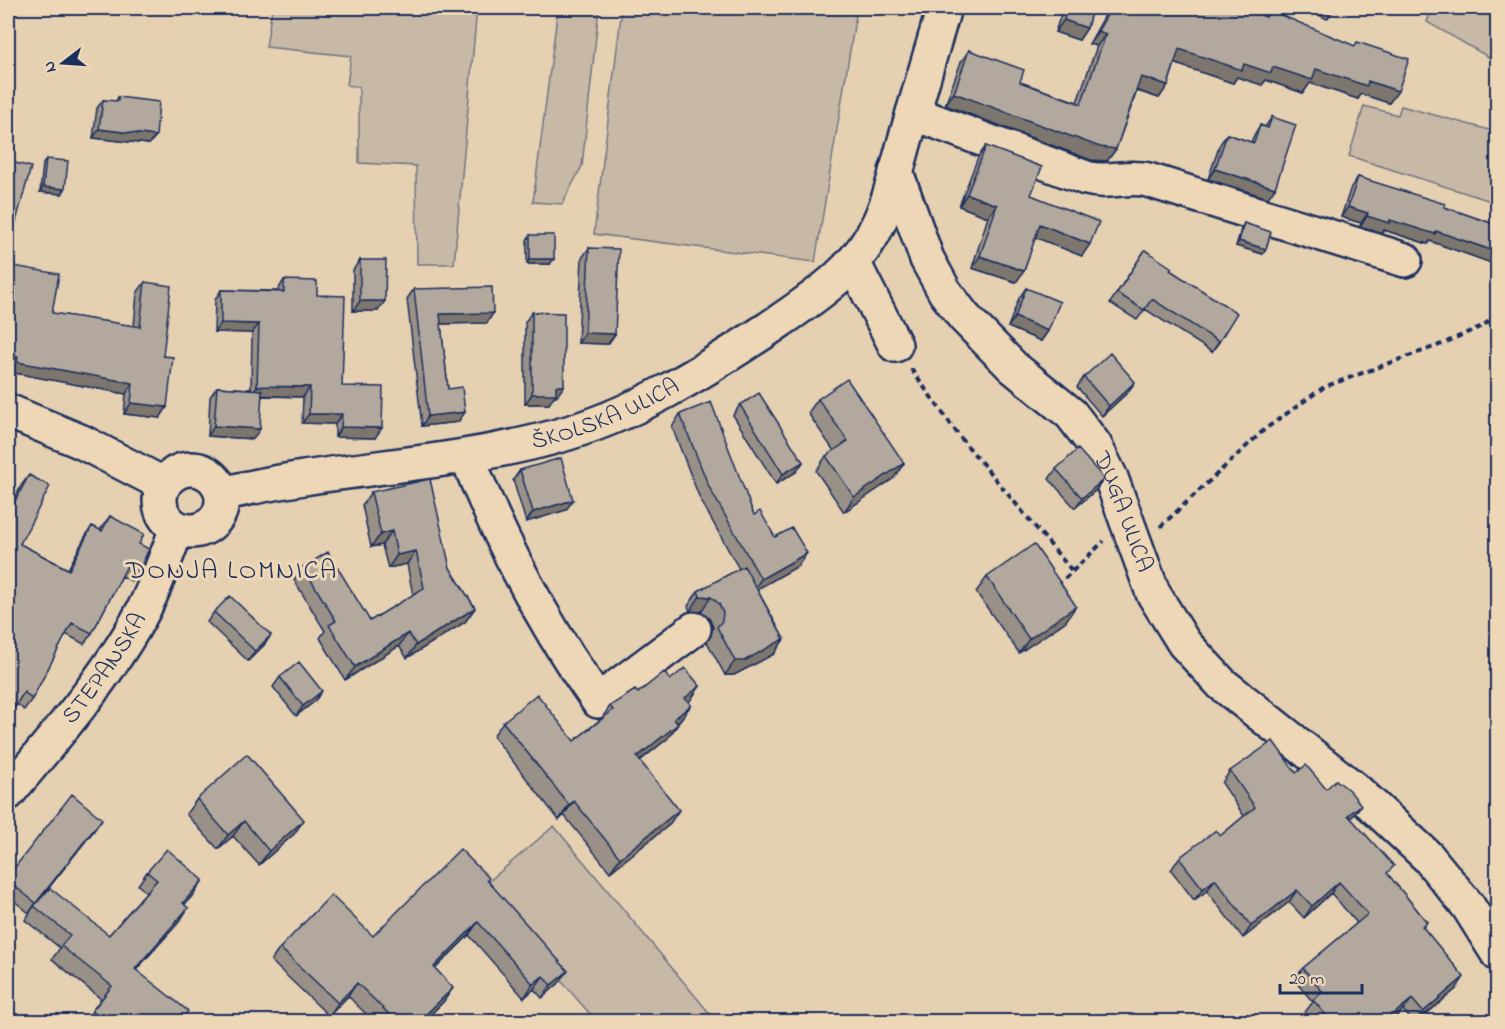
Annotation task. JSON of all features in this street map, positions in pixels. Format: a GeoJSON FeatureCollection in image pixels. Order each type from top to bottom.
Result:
{"type":"FeatureCollection","features":[{"type":"Feature","properties":{"kind":"street"},"geometry":{"type":"LineString","coordinates":[[896,172],[944,8]]}},
{"type":"Feature","properties":{"kind":"street"},"geometry":{"type":"LineString","coordinates":[[913,113],[1099,182],[1137,178],[1148,180],[1405,260]]}},
{"type":"Feature","properties":{"kind":"street","name":"ŠKOLSKA ULICA"},"geometry":{"type":"LineString","coordinates":[[222,494],[284,480],[398,467],[467,456],[555,437],[628,411],[671,390],[821,293],[844,273],[880,221],[896,172]]}},
{"type":"Feature","properties":{"kind":"street","name":"DUGA ULICA"},"geometry":{"type":"LineString","coordinates":[[896,172],[927,260],[945,292],[964,316],[1013,367],[1071,414],[1094,444],[1111,478],[1153,593],[1184,642],[1222,684],[1272,726],[1357,791],[1483,906],[1497,954]]}},
{"type":"Feature","properties":{"kind":"street"},"geometry":{"type":"LineString","coordinates":[[853,262],[895,345]]}},
{"type":"Feature","properties":{"kind":"street"},"geometry":{"type":"LineString","coordinates":[[8,411],[82,442],[163,484]]}},
{"type":"Feature","properties":{"kind":"street"},"geometry":{"type":"LineString","coordinates":[[467,456],[496,526],[539,610],[567,657],[598,701],[694,628]]}},
{"type":"Feature","properties":{"kind":"street"},"geometry":{"type":"LineString","coordinates":[[189,468],[211,475],[222,494],[222,506],[217,517],[210,525],[199,530],[188,531],[177,528],[162,514],[159,504],[159,494],[169,476],[179,470],[189,468]]}},
{"type":"Feature","properties":{"kind":"street","name":"STEPANSKA"},"geometry":{"type":"LineString","coordinates":[[8,793],[101,675],[124,641],[142,611],[161,571],[177,528]]}},
{"type":"Feature","properties":{"kind":"path"},"geometry":{"type":"LineString","coordinates":[[1054,588],[1073,572],[1097,546],[1132,536],[1265,429],[1324,387],[1442,344],[1480,327],[1497,316]]}},
{"type":"Feature","properties":{"kind":"path"},"geometry":{"type":"LineString","coordinates":[[895,345],[960,437],[1073,572]]}},
{"type":"Feature","properties":{"kind":"shaded area"},"geometry":{"type":"Polygon","coordinates":[[[272,8],[477,8],[454,264],[417,264],[416,166],[359,163],[359,87],[347,85],[351,56],[266,47],[272,8]]]}},
{"type":"Feature","properties":{"kind":"shaded area"},"geometry":{"type":"Polygon","coordinates":[[[558,8],[599,8],[582,166],[562,204],[533,202],[558,8]]]}},
{"type":"Feature","properties":{"kind":"shaded area"},"geometry":{"type":"Polygon","coordinates":[[[622,8],[857,8],[815,262],[594,234],[622,8]]]}},
{"type":"Feature","properties":{"kind":"shaded area"},"geometry":{"type":"Polygon","coordinates":[[[1432,8],[1497,8],[1497,62],[1427,22],[1432,8]]]}},
{"type":"Feature","properties":{"kind":"shaded area"},"geometry":{"type":"Polygon","coordinates":[[[1364,106],[1398,115],[1401,106],[1497,132],[1497,203],[1349,156],[1364,106]]]}},
{"type":"Feature","properties":{"kind":"shaded area"},"geometry":{"type":"Polygon","coordinates":[[[554,826],[716,1021],[596,1021],[481,888],[554,826]]]}},
{"type":"Feature","properties":{"kind":"building"},"geometry":{"type":"Polygon","coordinates":[[[1068,8],[1092,8],[1087,28],[1064,20],[1068,8]]]}},
{"type":"Feature","properties":{"kind":"building"},"geometry":{"type":"Polygon","coordinates":[[[1111,8],[1241,8],[1266,17],[1269,10],[1355,46],[1357,42],[1409,59],[1398,91],[1368,81],[1367,86],[1316,69],[1312,80],[1273,67],[1271,73],[1244,64],[1242,70],[1179,49],[1168,85],[1141,77],[1116,149],[1100,147],[954,93],[969,50],[1024,70],[1020,82],[1081,104],[1106,34],[1098,31],[1111,8]]]}},
{"type":"Feature","properties":{"kind":"building"},"geometry":{"type":"Polygon","coordinates":[[[118,97],[159,102],[156,136],[99,129],[103,100],[118,101],[118,97]]]}},
{"type":"Feature","properties":{"kind":"building"},"geometry":{"type":"Polygon","coordinates":[[[1272,117],[1296,125],[1275,188],[1215,169],[1227,134],[1254,143],[1260,125],[1268,128],[1272,117]]]}},
{"type":"Feature","properties":{"kind":"building"},"geometry":{"type":"Polygon","coordinates":[[[986,146],[1042,167],[1031,195],[1099,222],[1090,244],[1040,224],[1024,271],[980,256],[997,205],[967,194],[986,146]]]}},
{"type":"Feature","properties":{"kind":"building"},"geometry":{"type":"Polygon","coordinates":[[[46,159],[68,161],[65,189],[43,187],[46,159]]]}},
{"type":"Feature","properties":{"kind":"building"},"geometry":{"type":"Polygon","coordinates":[[[8,161],[31,167],[15,225],[8,223],[8,161]]]}},
{"type":"Feature","properties":{"kind":"building"},"geometry":{"type":"Polygon","coordinates":[[[1358,177],[1445,204],[1444,207],[1497,225],[1497,252],[1436,231],[1435,234],[1390,220],[1389,223],[1348,207],[1358,177]]]}},
{"type":"Feature","properties":{"kind":"building"},"geometry":{"type":"Polygon","coordinates":[[[1244,223],[1271,232],[1266,249],[1239,241],[1244,223]]]}},
{"type":"Feature","properties":{"kind":"building"},"geometry":{"type":"Polygon","coordinates":[[[530,235],[554,235],[554,259],[530,259],[530,235]]]}},
{"type":"Feature","properties":{"kind":"building"},"geometry":{"type":"Polygon","coordinates":[[[589,248],[619,249],[615,334],[585,333],[589,248]]]}},
{"type":"Feature","properties":{"kind":"building"},"geometry":{"type":"Polygon","coordinates":[[[1145,250],[1172,268],[1170,270],[1237,313],[1219,342],[1152,299],[1144,310],[1117,293],[1145,250]]]}},
{"type":"Feature","properties":{"kind":"building"},"geometry":{"type":"Polygon","coordinates":[[[360,260],[386,260],[385,301],[360,301],[360,260]]]}},
{"type":"Feature","properties":{"kind":"building"},"geometry":{"type":"Polygon","coordinates":[[[8,265],[59,274],[52,313],[140,327],[145,282],[171,286],[163,356],[173,357],[167,407],[131,403],[133,383],[17,362],[18,357],[8,355],[8,265]]]}},
{"type":"Feature","properties":{"kind":"building"},"geometry":{"type":"Polygon","coordinates":[[[284,280],[317,281],[317,295],[345,296],[342,386],[383,387],[382,428],[341,427],[342,414],[309,414],[310,387],[257,386],[259,324],[221,323],[221,290],[284,292],[284,280]]]}},
{"type":"Feature","properties":{"kind":"building"},"geometry":{"type":"Polygon","coordinates":[[[492,287],[493,313],[440,314],[448,389],[462,387],[465,412],[428,416],[414,289],[492,287]]]}},
{"type":"Feature","properties":{"kind":"building"},"geometry":{"type":"Polygon","coordinates":[[[1026,288],[1060,302],[1048,331],[1015,317],[1026,288]]]}},
{"type":"Feature","properties":{"kind":"building"},"geometry":{"type":"Polygon","coordinates":[[[532,312],[564,313],[564,386],[556,386],[556,394],[532,394],[532,312]]]}},
{"type":"Feature","properties":{"kind":"building"},"geometry":{"type":"Polygon","coordinates":[[[1110,353],[1135,382],[1109,406],[1084,377],[1110,353]]]}},
{"type":"Feature","properties":{"kind":"building"},"geometry":{"type":"Polygon","coordinates":[[[847,379],[904,463],[854,497],[826,456],[848,441],[818,399],[847,379]]]}},
{"type":"Feature","properties":{"kind":"building"},"geometry":{"type":"Polygon","coordinates":[[[217,387],[262,390],[260,429],[214,426],[217,387]]]}},
{"type":"Feature","properties":{"kind":"building"},"geometry":{"type":"Polygon","coordinates":[[[759,393],[803,462],[783,474],[740,405],[759,393]]]}},
{"type":"Feature","properties":{"kind":"building"},"geometry":{"type":"Polygon","coordinates":[[[711,402],[754,515],[760,511],[775,537],[792,528],[807,553],[761,579],[709,487],[680,414],[711,402]]]}},
{"type":"Feature","properties":{"kind":"building"},"geometry":{"type":"Polygon","coordinates":[[[1078,449],[1103,480],[1082,498],[1056,469],[1078,449]]]}},
{"type":"Feature","properties":{"kind":"building"},"geometry":{"type":"Polygon","coordinates":[[[561,458],[573,500],[533,512],[520,470],[561,458]]]}},
{"type":"Feature","properties":{"kind":"building"},"geometry":{"type":"Polygon","coordinates":[[[29,475],[50,486],[20,544],[69,570],[92,526],[102,531],[110,516],[144,534],[139,544],[149,549],[139,570],[128,564],[92,633],[72,623],[32,699],[24,692],[13,710],[8,706],[8,613],[11,607],[8,605],[8,505],[10,500],[14,503],[29,475]]]}},
{"type":"Feature","properties":{"kind":"building"},"geometry":{"type":"Polygon","coordinates":[[[430,479],[450,568],[475,608],[416,645],[408,633],[355,667],[329,625],[336,621],[303,567],[328,552],[370,621],[424,588],[416,551],[397,555],[392,531],[381,534],[371,492],[430,479]]]}},
{"type":"Feature","properties":{"kind":"building"},"geometry":{"type":"Polygon","coordinates":[[[1034,544],[1076,606],[1029,639],[987,577],[1034,544]]]}},
{"type":"Feature","properties":{"kind":"building"},"geometry":{"type":"Polygon","coordinates":[[[744,566],[784,639],[744,661],[735,661],[717,627],[722,621],[723,613],[719,604],[711,597],[700,596],[698,591],[744,566]]]}},
{"type":"Feature","properties":{"kind":"building"},"geometry":{"type":"Polygon","coordinates":[[[230,596],[271,635],[255,651],[214,612],[230,596]]]}},
{"type":"Feature","properties":{"kind":"building"},"geometry":{"type":"Polygon","coordinates":[[[299,662],[322,691],[303,706],[280,677],[299,662]]]}},
{"type":"Feature","properties":{"kind":"building"},"geometry":{"type":"Polygon","coordinates":[[[685,668],[700,686],[685,698],[691,705],[674,719],[678,724],[637,757],[679,810],[620,858],[574,801],[569,805],[503,722],[537,694],[574,741],[613,710],[610,706],[635,690],[638,693],[664,672],[670,680],[685,668]]]}},
{"type":"Feature","properties":{"kind":"building"},"geometry":{"type":"Polygon","coordinates":[[[1273,741],[1296,773],[1306,765],[1326,789],[1336,780],[1350,791],[1361,805],[1348,815],[1394,866],[1387,873],[1427,922],[1422,926],[1464,977],[1423,1012],[1412,999],[1384,1022],[1332,1022],[1313,1000],[1323,992],[1303,968],[1368,914],[1339,882],[1312,906],[1297,890],[1251,926],[1215,879],[1203,889],[1179,858],[1216,830],[1220,836],[1255,807],[1230,771],[1273,741]]]}},
{"type":"Feature","properties":{"kind":"building"},"geometry":{"type":"Polygon","coordinates":[[[247,754],[304,820],[269,851],[244,821],[228,835],[197,799],[247,754]]]}},
{"type":"Feature","properties":{"kind":"building"},"geometry":{"type":"Polygon","coordinates":[[[72,794],[102,819],[36,903],[8,881],[8,876],[72,794]]]}},
{"type":"Feature","properties":{"kind":"building"},"geometry":{"type":"Polygon","coordinates":[[[167,849],[203,880],[183,903],[188,908],[135,969],[188,1011],[185,1015],[193,1022],[106,1022],[92,1011],[112,986],[61,946],[70,935],[34,906],[50,888],[109,935],[157,880],[147,872],[167,849]]]}},
{"type":"Feature","properties":{"kind":"building"},"geometry":{"type":"Polygon","coordinates":[[[460,849],[489,878],[487,880],[568,971],[551,985],[543,976],[533,984],[478,922],[434,967],[453,988],[418,1022],[386,1022],[392,1017],[357,983],[338,1003],[280,948],[331,895],[373,936],[460,849]]]}},
{"type":"Feature","properties":{"kind":"district","name":"DONJA LOMNICA"},"geometry":{"type":"Point","coordinates":[232,571]}}]}
